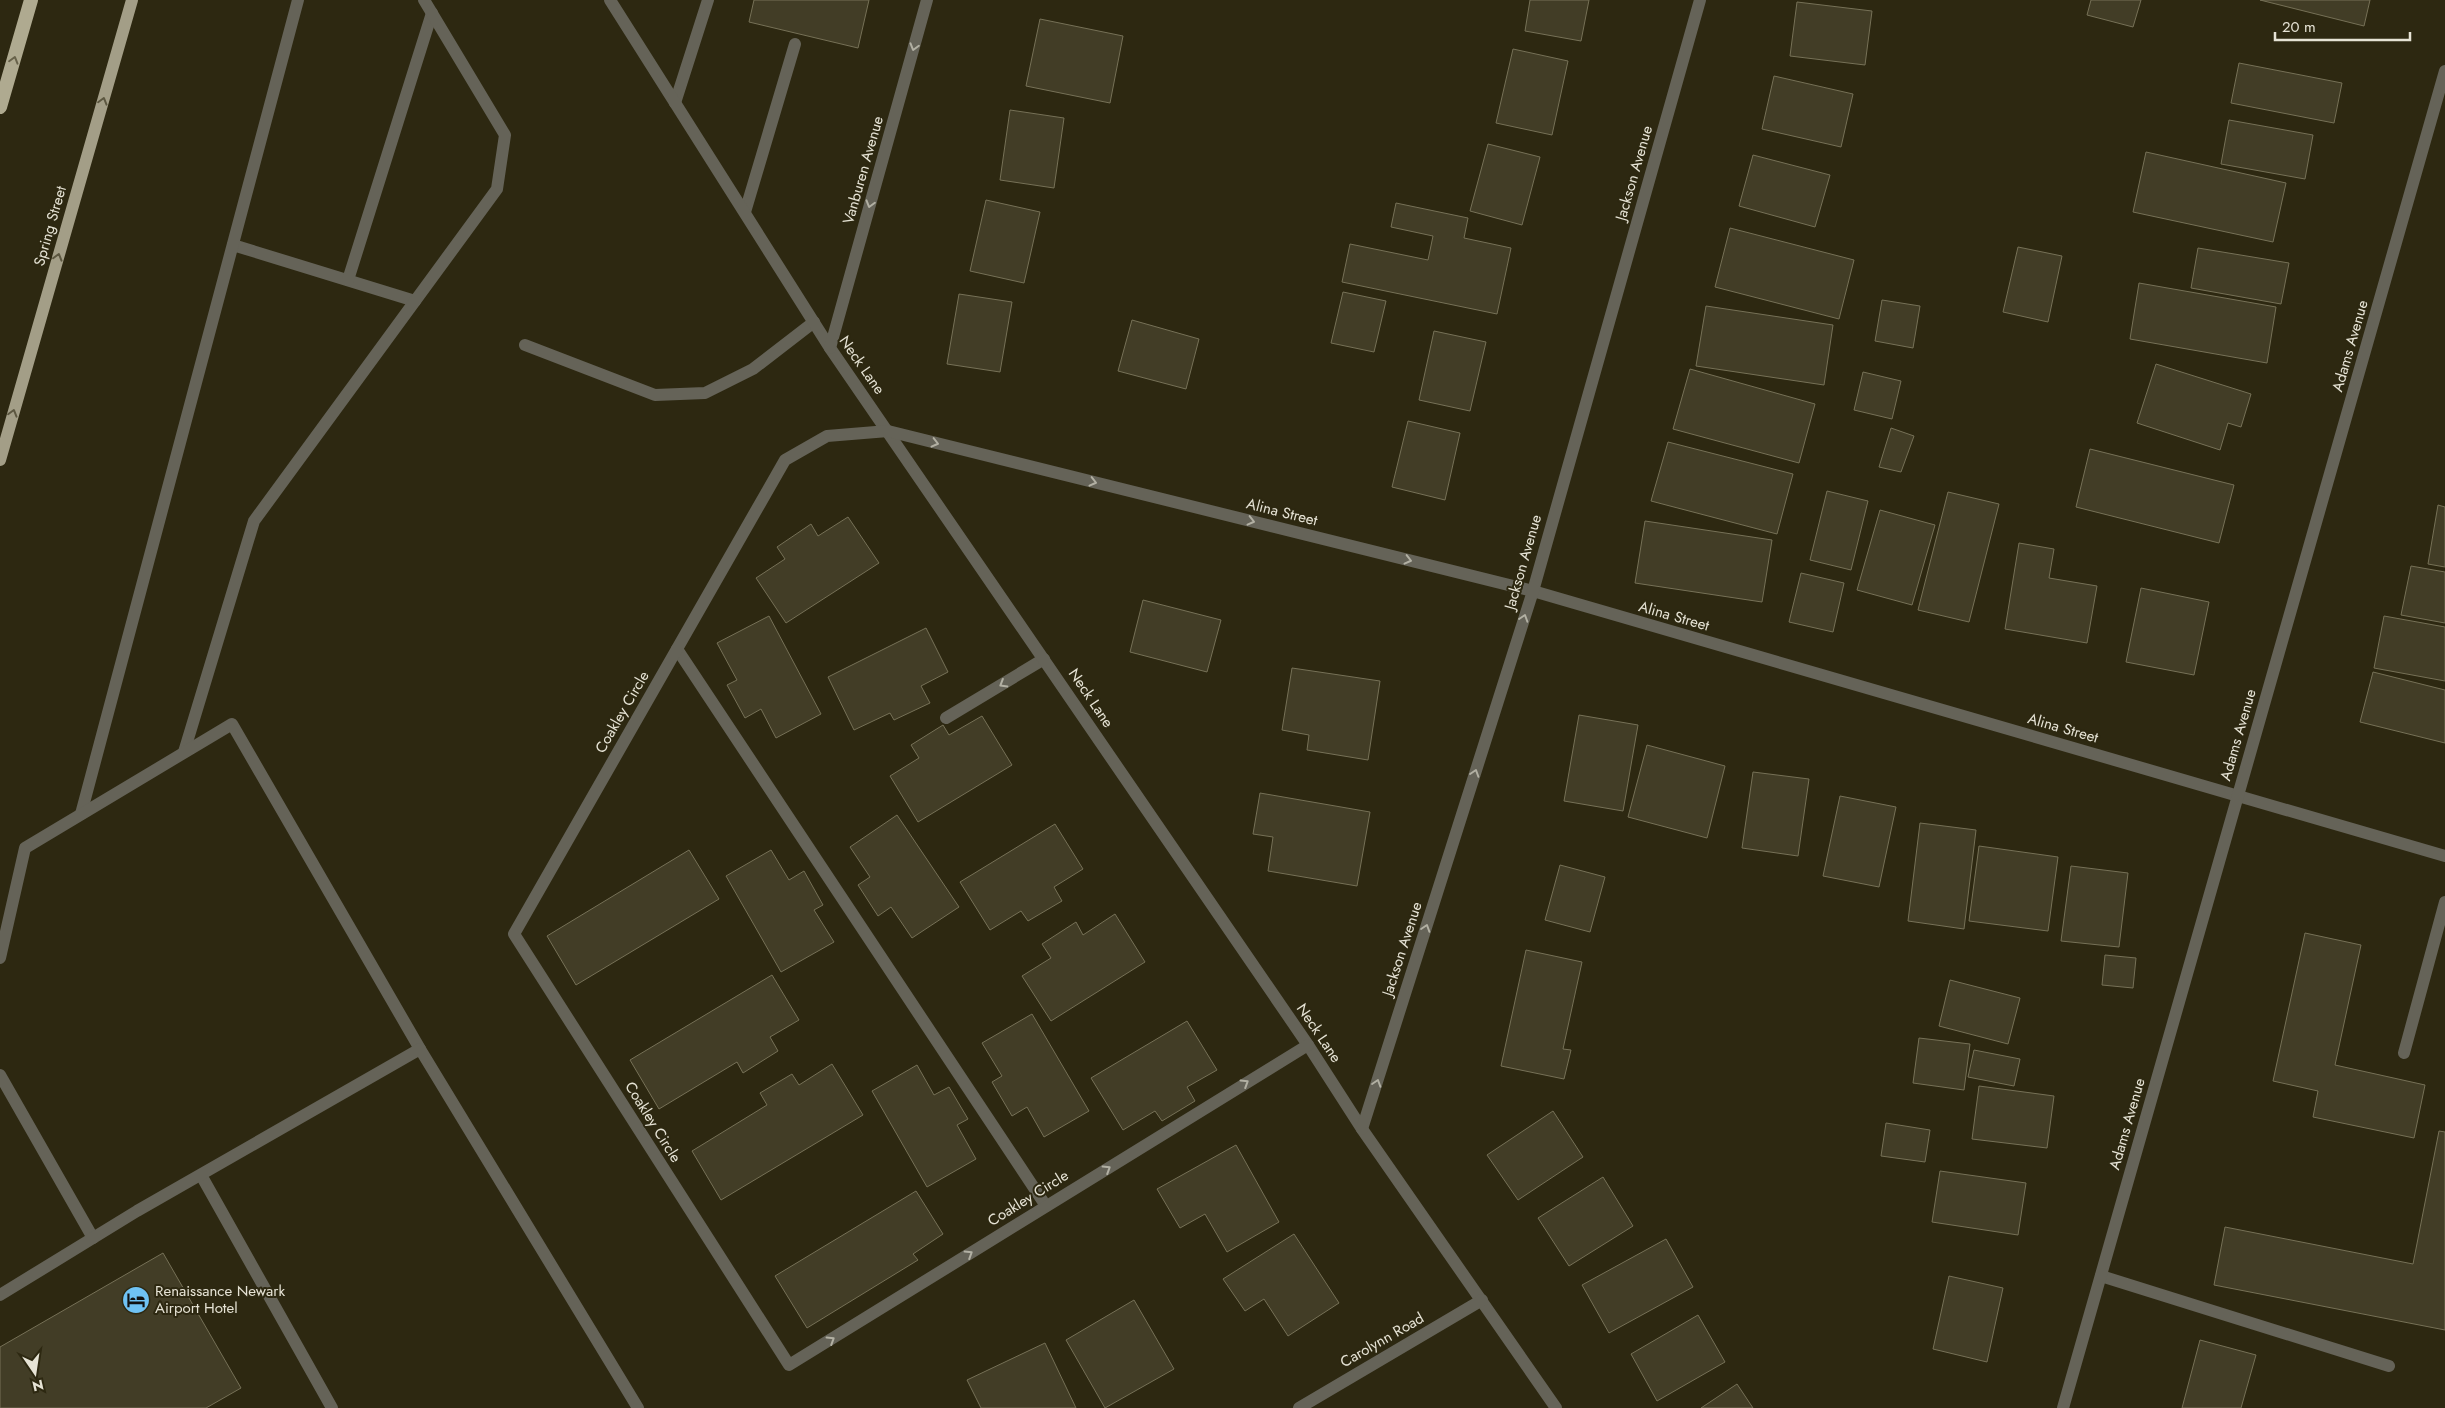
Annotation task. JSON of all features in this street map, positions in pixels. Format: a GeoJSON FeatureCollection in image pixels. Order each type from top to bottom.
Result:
{"type":"FeatureCollection","features":[{"type":"Feature","properties":{"kind":"highway"},"geometry":{"type":"LineString","coordinates":[[0,107],[31,0]]}},
{"type":"Feature","properties":{"kind":"main road","name":"Spring Street"},"geometry":{"type":"LineString","coordinates":[[0,460],[132,0]]}},
{"type":"Feature","properties":{"kind":"street"},"geometry":{"type":"LineString","coordinates":[[81,814],[298,0]]}},
{"type":"Feature","properties":{"kind":"street"},"geometry":{"type":"LineString","coordinates":[[184,752],[254,520],[497,189],[505,135],[424,0]]}},
{"type":"Feature","properties":{"kind":"street","name":"Neck Lane"},"geometry":{"type":"LineString","coordinates":[[610,0],[830,348],[1308,1044],[1362,1129],[1556,1408]]}},
{"type":"Feature","properties":{"kind":"street"},"geometry":{"type":"LineString","coordinates":[[675,103],[708,0]]}},
{"type":"Feature","properties":{"kind":"street","name":"Vanburen Avenue"},"geometry":{"type":"LineString","coordinates":[[830,348],[927,0]]}},
{"type":"Feature","properties":{"kind":"street","name":"Jackson Avenue"},"geometry":{"type":"LineString","coordinates":[[1362,1129],[1533,591],[1700,0]]}},
{"type":"Feature","properties":{"kind":"street"},"geometry":{"type":"LineString","coordinates":[[348,280],[432,13]]}},
{"type":"Feature","properties":{"kind":"street"},"geometry":{"type":"LineString","coordinates":[[745,212],[795,44]]}},
{"type":"Feature","properties":{"kind":"street","name":"Adams Avenue"},"geometry":{"type":"LineString","coordinates":[[2063,1408],[2445,71]]}},
{"type":"Feature","properties":{"kind":"street"},"geometry":{"type":"LineString","coordinates":[[233,245],[415,301]]}},
{"type":"Feature","properties":{"kind":"street"},"geometry":{"type":"LineString","coordinates":[[526,345],[655,395],[705,393],[753,369],[814,322]]}},
{"type":"Feature","properties":{"kind":"street","name":"Alina Street"},"geometry":{"type":"LineString","coordinates":[[888,431],[1533,591],[2445,856]]}},
{"type":"Feature","properties":{"kind":"street","name":"Coakley Circle"},"geometry":{"type":"LineString","coordinates":[[888,431],[827,436],[784,460],[514,934],[789,1365],[1308,1044]]}},
{"type":"Feature","properties":{"kind":"street"},"geometry":{"type":"LineString","coordinates":[[677,649],[1046,1206]]}},
{"type":"Feature","properties":{"kind":"street"},"geometry":{"type":"LineString","coordinates":[[946,718],[1044,659]]}},
{"type":"Feature","properties":{"kind":"street"},"geometry":{"type":"LineString","coordinates":[[0,958],[25,848],[232,724],[420,1049],[638,1408]]}},
{"type":"Feature","properties":{"kind":"street"},"geometry":{"type":"LineString","coordinates":[[2404,1053],[2445,902]]}},
{"type":"Feature","properties":{"kind":"street"},"geometry":{"type":"LineString","coordinates":[[0,1295],[93,1238],[420,1049]]}},
{"type":"Feature","properties":{"kind":"street"},"geometry":{"type":"LineString","coordinates":[[0,1075],[93,1238]]}},
{"type":"Feature","properties":{"kind":"street"},"geometry":{"type":"LineString","coordinates":[[201,1175],[332,1408]]}},
{"type":"Feature","properties":{"kind":"street"},"geometry":{"type":"LineString","coordinates":[[2101,1276],[2389,1366]]}},
{"type":"Feature","properties":{"kind":"street","name":"Carolynn Road"},"geometry":{"type":"LineString","coordinates":[[1299,1408],[1482,1300]]}},
{"type":"Feature","properties":{"kind":"building"},"geometry":{"type":"Polygon","coordinates":[[[754,0],[869,0],[858,48],[749,22],[754,0]]]}},
{"type":"Feature","properties":{"kind":"building"},"geometry":{"type":"Polygon","coordinates":[[[1530,0],[1589,0],[1581,41],[1525,31],[1530,0]]]}},
{"type":"Feature","properties":{"kind":"building"},"geometry":{"type":"Polygon","coordinates":[[[2091,0],[2141,0],[2133,27],[2087,15],[2091,0]]]}},
{"type":"Feature","properties":{"kind":"building"},"geometry":{"type":"Polygon","coordinates":[[[2260,0],[2370,0],[2364,26],[2260,0]]]}},
{"type":"Feature","properties":{"kind":"building"},"geometry":{"type":"Polygon","coordinates":[[[1797,2],[1872,11],[1865,65],[1790,56],[1797,2]]]}},
{"type":"Feature","properties":{"kind":"building"},"geometry":{"type":"Polygon","coordinates":[[[1040,19],[1123,36],[1110,103],[1026,86],[1040,19]]]}},
{"type":"Feature","properties":{"kind":"building"},"geometry":{"type":"Polygon","coordinates":[[[1513,49],[1568,61],[1552,135],[1496,123],[1513,49]]]}},
{"type":"Feature","properties":{"kind":"building"},"geometry":{"type":"Polygon","coordinates":[[[2239,63],[2342,83],[2334,123],[2231,103],[2239,63]]]}},
{"type":"Feature","properties":{"kind":"building"},"geometry":{"type":"Polygon","coordinates":[[[1774,76],[1853,94],[1841,147],[1762,129],[1774,76]]]}},
{"type":"Feature","properties":{"kind":"building"},"geometry":{"type":"Polygon","coordinates":[[[1010,110],[1064,118],[1054,188],[1000,180],[1010,110]]]}},
{"type":"Feature","properties":{"kind":"building"},"geometry":{"type":"Polygon","coordinates":[[[2229,120],[2313,135],[2305,179],[2221,164],[2229,120]]]}},
{"type":"Feature","properties":{"kind":"building"},"geometry":{"type":"Polygon","coordinates":[[[1488,144],[1540,157],[1522,225],[1470,211],[1488,144]]]}},
{"type":"Feature","properties":{"kind":"building"},"geometry":{"type":"Polygon","coordinates":[[[2146,152],[2286,183],[2273,242],[2133,212],[2146,152]]]}},
{"type":"Feature","properties":{"kind":"building"},"geometry":{"type":"Polygon","coordinates":[[[1753,155],[1830,175],[1815,227],[1739,206],[1753,155]]]}},
{"type":"Feature","properties":{"kind":"building"},"geometry":{"type":"Polygon","coordinates":[[[986,200],[1040,212],[1024,283],[970,271],[986,200]]]}},
{"type":"Feature","properties":{"kind":"building"},"geometry":{"type":"Polygon","coordinates":[[[1396,203],[1468,218],[1464,238],[1511,248],[1497,314],[1342,282],[1350,244],[1428,260],[1433,236],[1391,227],[1396,203]]]}},
{"type":"Feature","properties":{"kind":"building"},"geometry":{"type":"Polygon","coordinates":[[[1730,228],[1854,260],[1839,319],[1715,287],[1730,228]]]}},
{"type":"Feature","properties":{"kind":"building"},"geometry":{"type":"Polygon","coordinates":[[[2018,247],[2062,256],[2048,322],[2003,312],[2018,247]]]}},
{"type":"Feature","properties":{"kind":"building"},"geometry":{"type":"Polygon","coordinates":[[[2198,248],[2289,263],[2281,304],[2191,288],[2198,248]]]}},
{"type":"Feature","properties":{"kind":"building"},"geometry":{"type":"Polygon","coordinates":[[[2139,283],[2276,307],[2267,363],[2130,339],[2139,283]]]}},
{"type":"Feature","properties":{"kind":"building"},"geometry":{"type":"Polygon","coordinates":[[[1343,292],[1386,301],[1374,352],[1331,343],[1343,292]]]}},
{"type":"Feature","properties":{"kind":"building"},"geometry":{"type":"Polygon","coordinates":[[[959,294],[1012,302],[1000,372],[947,364],[959,294]]]}},
{"type":"Feature","properties":{"kind":"building"},"geometry":{"type":"Polygon","coordinates":[[[1882,300],[1920,306],[1913,348],[1875,341],[1882,300]]]}},
{"type":"Feature","properties":{"kind":"building"},"geometry":{"type":"Polygon","coordinates":[[[1706,306],[1833,325],[1824,385],[1696,366],[1706,306]]]}},
{"type":"Feature","properties":{"kind":"building"},"geometry":{"type":"Polygon","coordinates":[[[1132,320],[1199,339],[1186,389],[1118,371],[1132,320]]]}},
{"type":"Feature","properties":{"kind":"building"},"geometry":{"type":"Polygon","coordinates":[[[1434,331],[1486,342],[1470,411],[1419,400],[1434,331]]]}},
{"type":"Feature","properties":{"kind":"building"},"geometry":{"type":"Polygon","coordinates":[[[2156,364],[2251,394],[2241,427],[2228,423],[2220,450],[2137,423],[2156,364]]]}},
{"type":"Feature","properties":{"kind":"building"},"geometry":{"type":"Polygon","coordinates":[[[1690,369],[1815,404],[1799,463],[1673,429],[1690,369]]]}},
{"type":"Feature","properties":{"kind":"building"},"geometry":{"type":"Polygon","coordinates":[[[1863,372],[1901,381],[1892,419],[1854,410],[1863,372]]]}},
{"type":"Feature","properties":{"kind":"building"},"geometry":{"type":"Polygon","coordinates":[[[1408,421],[1460,433],[1445,500],[1392,487],[1408,421]]]}},
{"type":"Feature","properties":{"kind":"building"},"geometry":{"type":"Polygon","coordinates":[[[1891,428],[1914,436],[1901,472],[1879,467],[1891,428]]]}},
{"type":"Feature","properties":{"kind":"building"},"geometry":{"type":"Polygon","coordinates":[[[1668,442],[1793,474],[1777,534],[1651,501],[1668,442]]]}},
{"type":"Feature","properties":{"kind":"building"},"geometry":{"type":"Polygon","coordinates":[[[2090,449],[2234,485],[2219,543],[2076,507],[2090,449]]]}},
{"type":"Feature","properties":{"kind":"building"},"geometry":{"type":"Polygon","coordinates":[[[1827,491],[1868,501],[1851,570],[1810,560],[1827,491]]]}},
{"type":"Feature","properties":{"kind":"building"},"geometry":{"type":"Polygon","coordinates":[[[1948,492],[1999,504],[1969,622],[1918,610],[1948,492]]]}},
{"type":"Feature","properties":{"kind":"building"},"geometry":{"type":"Polygon","coordinates":[[[2438,505],[2445,507],[2445,567],[2428,564],[2438,505]]]}},
{"type":"Feature","properties":{"kind":"building"},"geometry":{"type":"Polygon","coordinates":[[[1880,510],[1935,525],[1912,605],[1857,590],[1880,510]]]}},
{"type":"Feature","properties":{"kind":"building"},"geometry":{"type":"Polygon","coordinates":[[[848,517],[879,563],[786,623],[756,578],[785,559],[777,547],[811,524],[818,536],[848,517]]]}},
{"type":"Feature","properties":{"kind":"building"},"geometry":{"type":"Polygon","coordinates":[[[1645,521],[1772,540],[1762,602],[1635,583],[1645,521]]]}},
{"type":"Feature","properties":{"kind":"building"},"geometry":{"type":"Polygon","coordinates":[[[2019,543],[2054,549],[2049,578],[2097,586],[2087,643],[2005,629],[2019,543]]]}},
{"type":"Feature","properties":{"kind":"building"},"geometry":{"type":"Polygon","coordinates":[[[2411,566],[2445,572],[2445,623],[2401,615],[2411,566]]]}},
{"type":"Feature","properties":{"kind":"building"},"geometry":{"type":"Polygon","coordinates":[[[1801,573],[1844,583],[1833,632],[1789,622],[1801,573]]]}},
{"type":"Feature","properties":{"kind":"building"},"geometry":{"type":"Polygon","coordinates":[[[2141,588],[2209,602],[2194,675],[2126,662],[2141,588]]]}},
{"type":"Feature","properties":{"kind":"building"},"geometry":{"type":"Polygon","coordinates":[[[1143,600],[1221,620],[1207,672],[1130,652],[1143,600]]]}},
{"type":"Feature","properties":{"kind":"building"},"geometry":{"type":"Polygon","coordinates":[[[769,616],[821,714],[776,738],[761,709],[745,718],[727,685],[737,680],[717,643],[769,616]]]}},
{"type":"Feature","properties":{"kind":"building"},"geometry":{"type":"Polygon","coordinates":[[[2384,616],[2445,627],[2445,681],[2374,668],[2384,616]]]}},
{"type":"Feature","properties":{"kind":"building"},"geometry":{"type":"Polygon","coordinates":[[[926,628],[948,672],[921,686],[930,703],[894,720],[890,713],[854,730],[828,677],[926,628]]]}},
{"type":"Feature","properties":{"kind":"building"},"geometry":{"type":"Polygon","coordinates":[[[1292,668],[1380,681],[1368,760],[1307,750],[1309,735],[1282,730],[1292,668]]]}},
{"type":"Feature","properties":{"kind":"building"},"geometry":{"type":"Polygon","coordinates":[[[2373,672],[2445,690],[2445,743],[2360,722],[2373,672]]]}},
{"type":"Feature","properties":{"kind":"building"},"geometry":{"type":"Polygon","coordinates":[[[1579,715],[1638,725],[1623,811],[1564,801],[1579,715]]]}},
{"type":"Feature","properties":{"kind":"building"},"geometry":{"type":"Polygon","coordinates":[[[982,716],[1012,765],[918,822],[890,776],[919,758],[911,745],[943,725],[949,735],[982,716]]]}},
{"type":"Feature","properties":{"kind":"building"},"geometry":{"type":"Polygon","coordinates":[[[1647,745],[1725,766],[1707,838],[1628,817],[1647,745]]]}},
{"type":"Feature","properties":{"kind":"building"},"geometry":{"type":"Polygon","coordinates":[[[1753,772],[1809,779],[1798,856],[1742,848],[1753,772]]]}},
{"type":"Feature","properties":{"kind":"building"},"geometry":{"type":"Polygon","coordinates":[[[1260,793],[1370,812],[1357,886],[1268,871],[1273,837],[1253,834],[1260,793]]]}},
{"type":"Feature","properties":{"kind":"building"},"geometry":{"type":"Polygon","coordinates":[[[1840,796],[1896,807],[1879,887],[1823,876],[1840,796]]]}},
{"type":"Feature","properties":{"kind":"building"},"geometry":{"type":"Polygon","coordinates":[[[897,815],[959,907],[912,938],[891,907],[878,916],[858,885],[870,877],[850,847],[897,815]]]}},
{"type":"Feature","properties":{"kind":"building"},"geometry":{"type":"Polygon","coordinates":[[[1920,823],[1976,830],[1964,929],[1908,921],[1920,823]]]}},
{"type":"Feature","properties":{"kind":"building"},"geometry":{"type":"Polygon","coordinates":[[[1055,824],[1083,869],[1054,887],[1062,901],[1028,921],[1021,911],[990,930],[960,882],[1055,824]]]}},
{"type":"Feature","properties":{"kind":"building"},"geometry":{"type":"Polygon","coordinates":[[[1979,846],[2058,857],[2048,931],[1969,921],[1979,846]]]}},
{"type":"Feature","properties":{"kind":"building"},"geometry":{"type":"Polygon","coordinates":[[[689,850],[719,899],[576,985],[547,936],[689,850]]]}},
{"type":"Feature","properties":{"kind":"building"},"geometry":{"type":"Polygon","coordinates":[[[771,850],[789,880],[804,871],[823,905],[814,910],[834,942],[781,972],[726,876],[771,850]]]}},
{"type":"Feature","properties":{"kind":"building"},"geometry":{"type":"Polygon","coordinates":[[[1560,865],[1605,877],[1590,932],[1545,920],[1560,865]]]}},
{"type":"Feature","properties":{"kind":"building"},"geometry":{"type":"Polygon","coordinates":[[[2071,866],[2128,873],[2119,947],[2061,941],[2071,866]]]}},
{"type":"Feature","properties":{"kind":"building"},"geometry":{"type":"Polygon","coordinates":[[[1115,914],[1145,962],[1051,1021],[1022,976],[1051,958],[1042,944],[1076,922],[1083,935],[1115,914]]]}},
{"type":"Feature","properties":{"kind":"building"},"geometry":{"type":"Polygon","coordinates":[[[2305,933],[2361,945],[2335,1065],[2425,1085],[2414,1138],[2313,1117],[2318,1091],[2273,1081],[2305,933]]]}},
{"type":"Feature","properties":{"kind":"building"},"geometry":{"type":"Polygon","coordinates":[[[1526,950],[1582,962],[1563,1049],[1571,1050],[1564,1079],[1501,1066],[1526,950]]]}},
{"type":"Feature","properties":{"kind":"building"},"geometry":{"type":"Polygon","coordinates":[[[2105,955],[2136,958],[2133,988],[2102,985],[2105,955]]]}},
{"type":"Feature","properties":{"kind":"building"},"geometry":{"type":"Polygon","coordinates":[[[772,975],[799,1020],[770,1037],[778,1051],[743,1073],[737,1062],[659,1109],[630,1060],[772,975]]]}},
{"type":"Feature","properties":{"kind":"building"},"geometry":{"type":"Polygon","coordinates":[[[1950,980],[2020,998],[2008,1044],[1939,1026],[1950,980]]]}},
{"type":"Feature","properties":{"kind":"building"},"geometry":{"type":"Polygon","coordinates":[[[1032,1014],[1089,1111],[1044,1137],[1027,1107],[1012,1116],[992,1082],[1002,1076],[982,1043],[1032,1014]]]}},
{"type":"Feature","properties":{"kind":"building"},"geometry":{"type":"Polygon","coordinates":[[[1187,1021],[1217,1070],[1187,1087],[1195,1101],[1162,1121],[1155,1111],[1123,1130],[1091,1078],[1187,1021]]]}},
{"type":"Feature","properties":{"kind":"building"},"geometry":{"type":"Polygon","coordinates":[[[1919,1038],[1970,1044],[1964,1090],[1913,1083],[1919,1038]]]}},
{"type":"Feature","properties":{"kind":"building"},"geometry":{"type":"Polygon","coordinates":[[[1974,1050],[2020,1059],[2014,1086],[1968,1077],[1974,1050]]]}},
{"type":"Feature","properties":{"kind":"building"},"geometry":{"type":"Polygon","coordinates":[[[832,1064],[863,1115],[721,1200],[692,1151],[767,1105],[760,1093],[792,1074],[799,1085],[832,1064]]]}},
{"type":"Feature","properties":{"kind":"building"},"geometry":{"type":"Polygon","coordinates":[[[917,1065],[934,1095],[949,1087],[968,1119],[957,1125],[976,1159],[927,1187],[872,1091],[917,1065]]]}},
{"type":"Feature","properties":{"kind":"building"},"geometry":{"type":"Polygon","coordinates":[[[1979,1086],[2054,1096],[2047,1148],[1972,1139],[1979,1086]]]}},
{"type":"Feature","properties":{"kind":"building"},"geometry":{"type":"Polygon","coordinates":[[[1553,1111],[1583,1157],[1518,1200],[1487,1155],[1553,1111]]]}},
{"type":"Feature","properties":{"kind":"building"},"geometry":{"type":"Polygon","coordinates":[[[1886,1123],[1930,1130],[1925,1162],[1881,1156],[1886,1123]]]}},
{"type":"Feature","properties":{"kind":"building"},"geometry":{"type":"Polygon","coordinates":[[[2439,1131],[2445,1132],[2445,1330],[2214,1285],[2225,1227],[2413,1264],[2439,1131]]]}},
{"type":"Feature","properties":{"kind":"building"},"geometry":{"type":"Polygon","coordinates":[[[1236,1145],[1279,1222],[1227,1252],[1205,1214],[1180,1228],[1157,1189],[1236,1145]]]}},
{"type":"Feature","properties":{"kind":"building"},"geometry":{"type":"Polygon","coordinates":[[[1940,1171],[2026,1183],[2018,1235],[1932,1222],[1940,1171]]]}},
{"type":"Feature","properties":{"kind":"building"},"geometry":{"type":"Polygon","coordinates":[[[1603,1177],[1633,1226],[1569,1266],[1538,1218],[1603,1177]]]}},
{"type":"Feature","properties":{"kind":"building"},"geometry":{"type":"Polygon","coordinates":[[[916,1191],[943,1234],[913,1254],[918,1260],[807,1328],[775,1276],[916,1191]]]}},
{"type":"Feature","properties":{"kind":"building"},"geometry":{"type":"Polygon","coordinates":[[[1294,1234],[1339,1303],[1288,1336],[1264,1299],[1245,1311],[1223,1279],[1294,1234]]]}},
{"type":"Feature","properties":{"kind":"building"},"geometry":{"type":"Polygon","coordinates":[[[1666,1239],[1693,1287],[1609,1333],[1582,1285],[1666,1239]]]}},
{"type":"Feature","properties":{"kind":"building","name":"Renaissance Newark Airport Hotel"},"geometry":{"type":"Polygon","coordinates":[[[163,1253],[241,1388],[206,1408],[0,1408],[0,1347],[163,1253]]]}},
{"type":"Feature","properties":{"kind":"building"},"geometry":{"type":"Polygon","coordinates":[[[1949,1276],[2003,1288],[1987,1362],[1933,1349],[1949,1276]]]}},
{"type":"Feature","properties":{"kind":"building"},"geometry":{"type":"Polygon","coordinates":[[[1134,1300],[1174,1369],[1105,1408],[1066,1340],[1134,1300]]]}},
{"type":"Feature","properties":{"kind":"building"},"geometry":{"type":"Polygon","coordinates":[[[1698,1315],[1725,1362],[1657,1401],[1631,1354],[1698,1315]]]}},
{"type":"Feature","properties":{"kind":"building"},"geometry":{"type":"Polygon","coordinates":[[[2200,1340],[2256,1355],[2241,1408],[2182,1408],[2200,1340]]]}},
{"type":"Feature","properties":{"kind":"building"},"geometry":{"type":"Polygon","coordinates":[[[1045,1343],[1076,1408],[981,1408],[967,1380],[1045,1343]]]}},
{"type":"Feature","properties":{"kind":"building"},"geometry":{"type":"Polygon","coordinates":[[[1737,1384],[1753,1408],[1701,1408],[1737,1384]]]}},
{"type":"Feature","properties":{"kind":"place","name":"Renaissance Newark Airport Hotel"},"geometry":{"type":"Point","coordinates":[136,1300]}}]}
